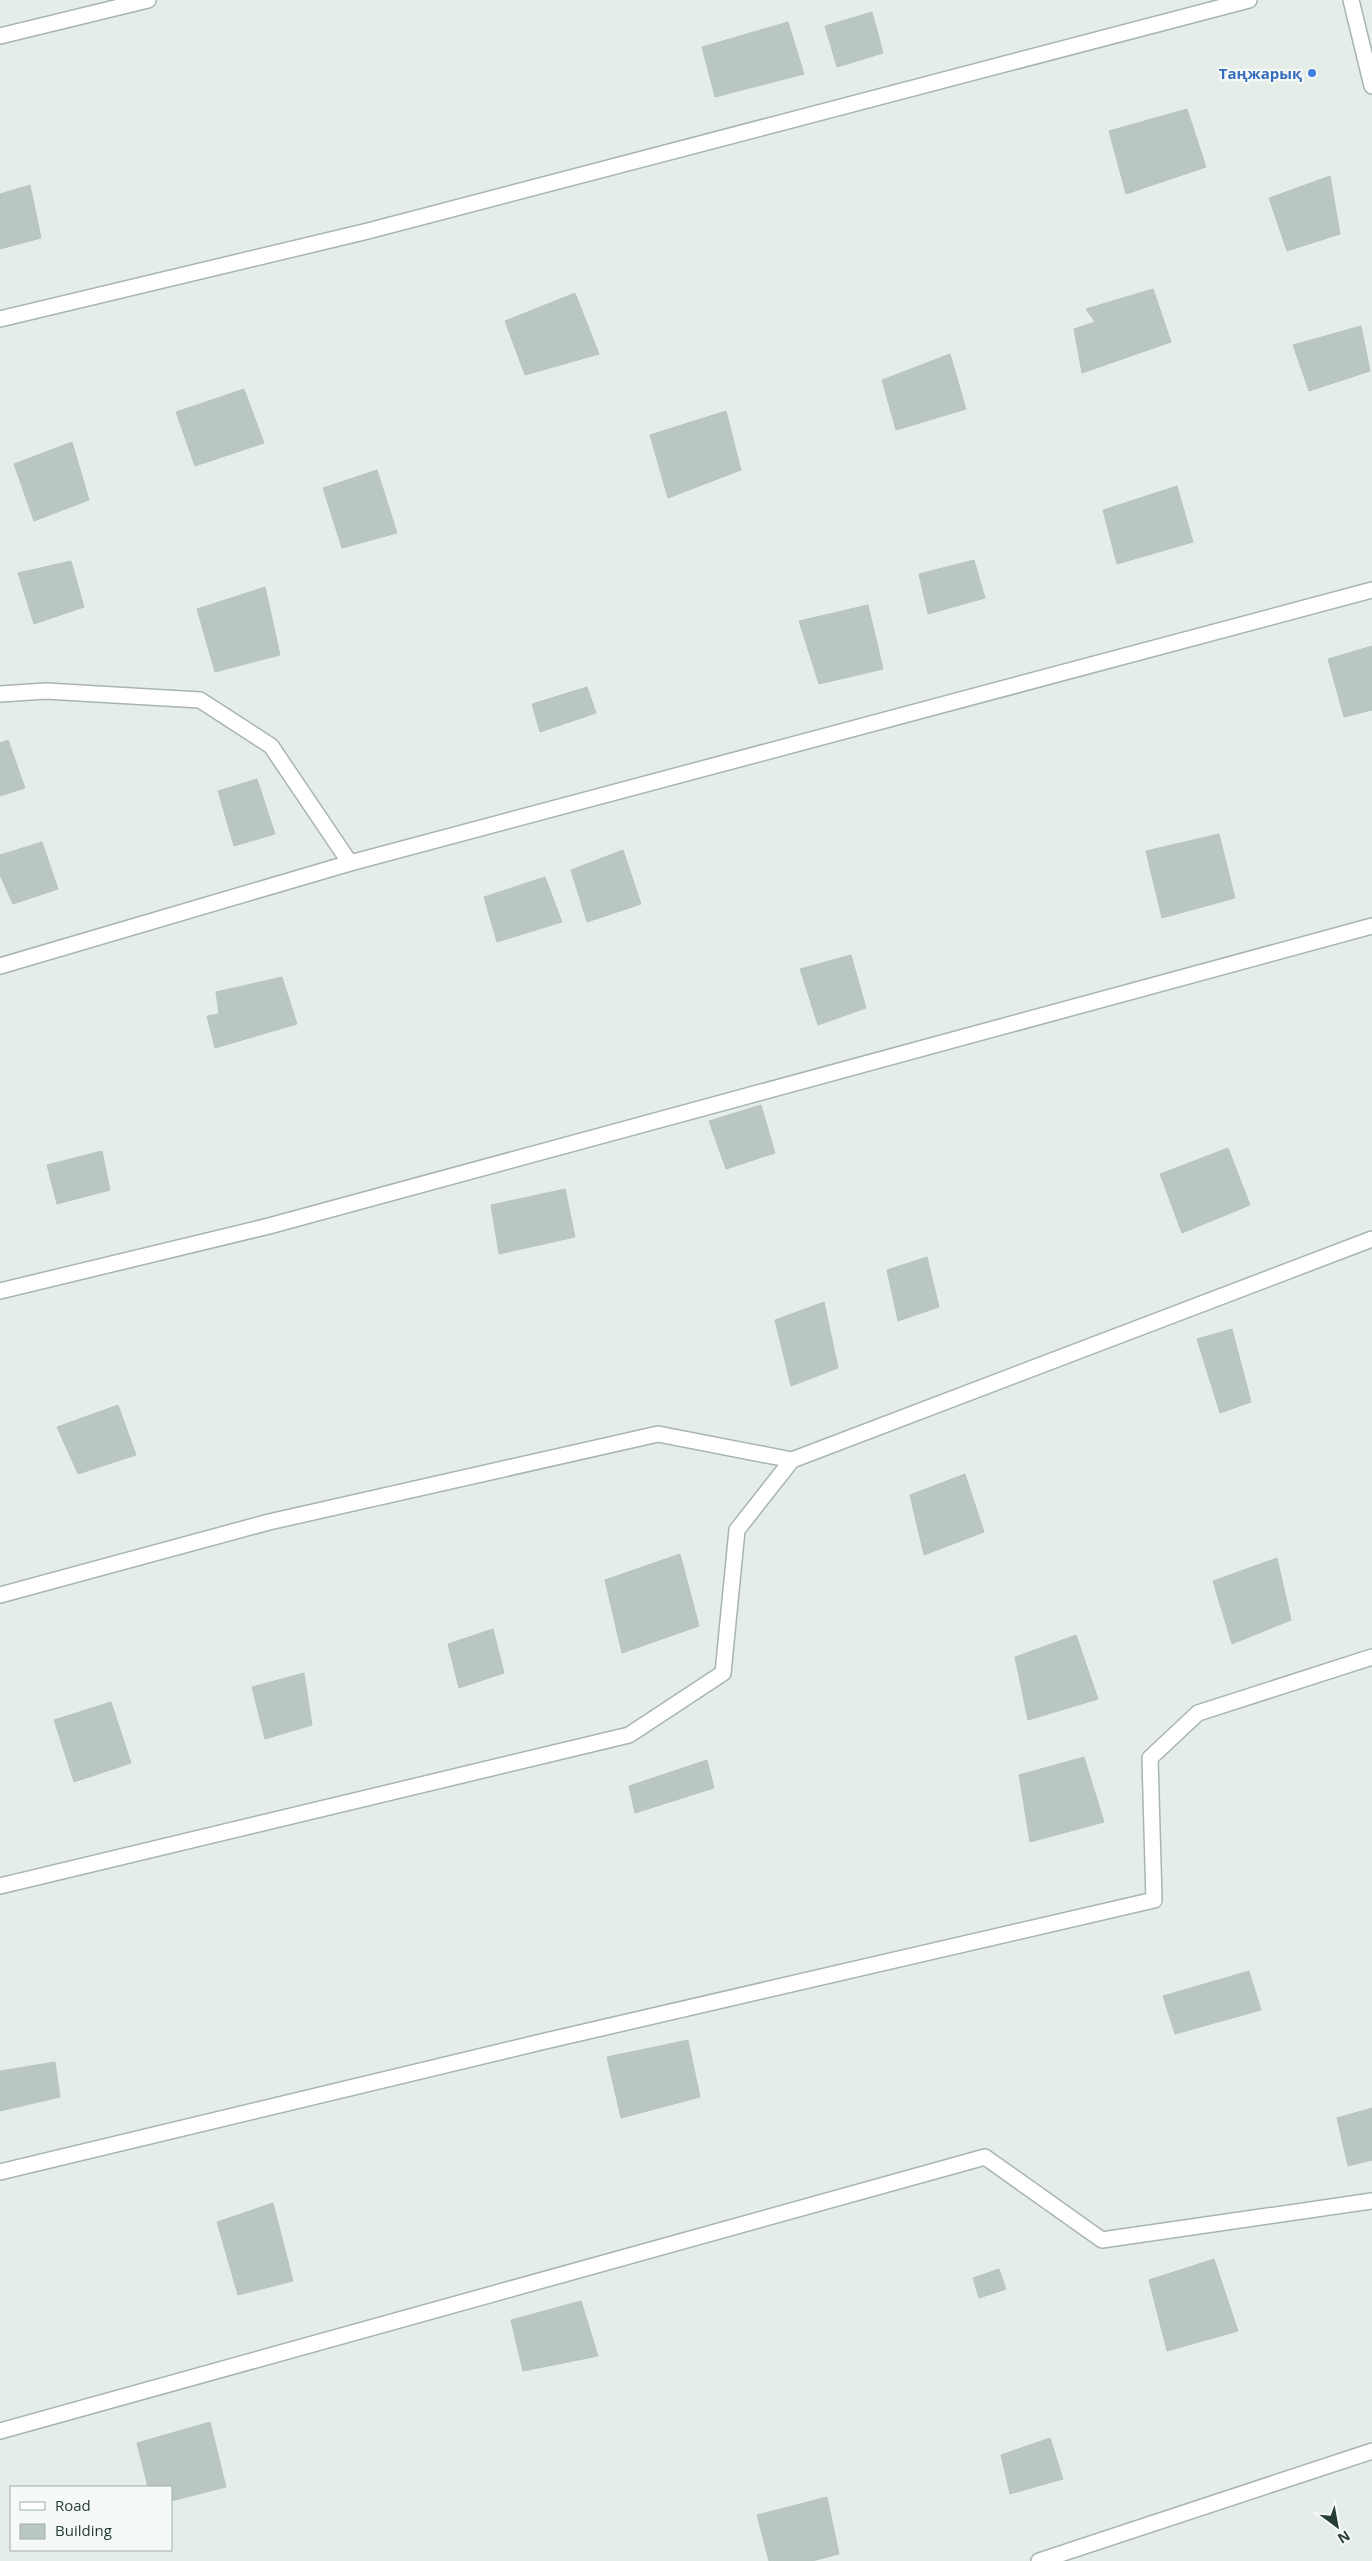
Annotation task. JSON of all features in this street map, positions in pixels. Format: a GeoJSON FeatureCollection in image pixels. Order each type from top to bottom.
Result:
{"type":"FeatureCollection","features":[{"type":"Feature","properties":{"kind":"street"},"geometry":{"type":"LineString","coordinates":[[0,36],[148,0]]}},
{"type":"Feature","properties":{"kind":"street"},"geometry":{"type":"LineString","coordinates":[[0,319],[368,231],[1249,0]]}},
{"type":"Feature","properties":{"kind":"street"},"geometry":{"type":"LineString","coordinates":[[1351,0],[1372,86]]}},
{"type":"Feature","properties":{"kind":"street"},"geometry":{"type":"LineString","coordinates":[[0,966],[350,863],[1372,590]]}},
{"type":"Feature","properties":{"kind":"street"},"geometry":{"type":"LineString","coordinates":[[0,694],[46,691],[200,700],[271,746],[350,863]]}},
{"type":"Feature","properties":{"kind":"street"},"geometry":{"type":"LineString","coordinates":[[0,1291],[269,1226],[1372,926]]}},
{"type":"Feature","properties":{"kind":"street"},"geometry":{"type":"LineString","coordinates":[[0,1886],[629,1735],[723,1673],[736,1530],[792,1460],[1372,1239]]}},
{"type":"Feature","properties":{"kind":"street"},"geometry":{"type":"LineString","coordinates":[[0,1595],[270,1522],[658,1434],[792,1460]]}},
{"type":"Feature","properties":{"kind":"street"},"geometry":{"type":"LineString","coordinates":[[0,2172],[531,2044],[1154,1900],[1150,1758],[1198,1713],[1372,1657]]}},
{"type":"Feature","properties":{"kind":"street"},"geometry":{"type":"LineString","coordinates":[[0,2431],[985,2157],[1102,2240],[1372,2201]]}},
{"type":"Feature","properties":{"kind":"street"},"geometry":{"type":"LineString","coordinates":[[1039,2561],[1372,2451]]}},
{"type":"Feature","properties":{"kind":"building"},"geometry":{"type":"Polygon","coordinates":[[[872,12],[883,53],[837,67],[825,26],[872,12]]]}},
{"type":"Feature","properties":{"kind":"building"},"geometry":{"type":"Polygon","coordinates":[[[788,22],[804,74],[715,97],[702,47],[788,22]]]}},
{"type":"Feature","properties":{"kind":"building"},"geometry":{"type":"Polygon","coordinates":[[[1187,109],[1206,167],[1126,194],[1109,131],[1187,109]]]}},
{"type":"Feature","properties":{"kind":"building"},"geometry":{"type":"Polygon","coordinates":[[[1330,176],[1340,234],[1287,251],[1269,198],[1330,176]]]}},
{"type":"Feature","properties":{"kind":"building"},"geometry":{"type":"Polygon","coordinates":[[[30,185],[41,238],[0,249],[0,194],[30,185]]]}},
{"type":"Feature","properties":{"kind":"building"},"geometry":{"type":"Polygon","coordinates":[[[1153,289],[1171,342],[1082,373],[1074,329],[1095,322],[1086,309],[1153,289]]]}},
{"type":"Feature","properties":{"kind":"building"},"geometry":{"type":"Polygon","coordinates":[[[575,293],[599,354],[525,375],[505,321],[575,293]]]}},
{"type":"Feature","properties":{"kind":"building"},"geometry":{"type":"Polygon","coordinates":[[[1361,326],[1370,371],[1309,391],[1293,345],[1361,326]]]}},
{"type":"Feature","properties":{"kind":"building"},"geometry":{"type":"Polygon","coordinates":[[[950,354],[966,409],[896,430],[882,380],[950,354]]]}},
{"type":"Feature","properties":{"kind":"building"},"geometry":{"type":"Polygon","coordinates":[[[244,389],[264,443],[195,466],[176,412],[244,389]]]}},
{"type":"Feature","properties":{"kind":"building"},"geometry":{"type":"Polygon","coordinates":[[[726,411],[741,470],[668,498],[650,435],[726,411]]]}},
{"type":"Feature","properties":{"kind":"building"},"geometry":{"type":"Polygon","coordinates":[[[72,442],[89,500],[34,521],[14,464],[72,442]]]}},
{"type":"Feature","properties":{"kind":"building"},"geometry":{"type":"Polygon","coordinates":[[[377,470],[397,533],[342,548],[323,488],[377,470]]]}},
{"type":"Feature","properties":{"kind":"building"},"geometry":{"type":"Polygon","coordinates":[[[1177,486],[1193,542],[1117,564],[1103,510],[1177,486]]]}},
{"type":"Feature","properties":{"kind":"building"},"geometry":{"type":"Polygon","coordinates":[[[974,560],[985,598],[928,614],[919,574],[974,560]]]}},
{"type":"Feature","properties":{"kind":"building"},"geometry":{"type":"Polygon","coordinates":[[[71,561],[84,607],[34,624],[18,573],[71,561]]]}},
{"type":"Feature","properties":{"kind":"building"},"geometry":{"type":"Polygon","coordinates":[[[265,587],[280,655],[215,672],[197,609],[265,587]]]}},
{"type":"Feature","properties":{"kind":"building"},"geometry":{"type":"Polygon","coordinates":[[[868,605],[883,669],[819,684],[799,621],[868,605]]]}},
{"type":"Feature","properties":{"kind":"building"},"geometry":{"type":"Polygon","coordinates":[[[1372,646],[1372,710],[1344,717],[1328,659],[1372,646]]]}},
{"type":"Feature","properties":{"kind":"building"},"geometry":{"type":"Polygon","coordinates":[[[587,687],[596,713],[540,732],[532,704],[587,687]]]}},
{"type":"Feature","properties":{"kind":"building"},"geometry":{"type":"Polygon","coordinates":[[[8,740],[25,788],[0,796],[0,743],[8,740]]]}},
{"type":"Feature","properties":{"kind":"building"},"geometry":{"type":"Polygon","coordinates":[[[257,779],[275,834],[234,846],[218,791],[257,779]]]}},
{"type":"Feature","properties":{"kind":"building"},"geometry":{"type":"Polygon","coordinates":[[[1219,834],[1235,898],[1162,918],[1146,851],[1219,834]]]}},
{"type":"Feature","properties":{"kind":"building"},"geometry":{"type":"Polygon","coordinates":[[[42,842],[58,889],[13,904],[0,875],[0,855],[42,842]]]}},
{"type":"Feature","properties":{"kind":"building"},"geometry":{"type":"Polygon","coordinates":[[[623,850],[641,904],[587,922],[571,870],[623,850]]]}},
{"type":"Feature","properties":{"kind":"building"},"geometry":{"type":"Polygon","coordinates":[[[545,877],[562,922],[497,942],[484,897],[545,877]]]}},
{"type":"Feature","properties":{"kind":"building"},"geometry":{"type":"Polygon","coordinates":[[[851,955],[866,1008],[818,1025],[800,969],[851,955]]]}},
{"type":"Feature","properties":{"kind":"building"},"geometry":{"type":"Polygon","coordinates":[[[282,977],[297,1024],[215,1048],[207,1016],[219,1014],[216,992],[282,977]]]}},
{"type":"Feature","properties":{"kind":"building"},"geometry":{"type":"Polygon","coordinates":[[[761,1105],[775,1153],[726,1169],[709,1121],[761,1105]]]}},
{"type":"Feature","properties":{"kind":"building"},"geometry":{"type":"Polygon","coordinates":[[[1228,1148],[1250,1205],[1182,1233],[1160,1174],[1228,1148]]]}},
{"type":"Feature","properties":{"kind":"building"},"geometry":{"type":"Polygon","coordinates":[[[102,1151],[110,1190],[57,1204],[47,1165],[102,1151]]]}},
{"type":"Feature","properties":{"kind":"building"},"geometry":{"type":"Polygon","coordinates":[[[565,1189],[575,1237],[499,1254],[491,1205],[565,1189]]]}},
{"type":"Feature","properties":{"kind":"building"},"geometry":{"type":"Polygon","coordinates":[[[927,1257],[939,1307],[898,1321],[887,1270],[927,1257]]]}},
{"type":"Feature","properties":{"kind":"building"},"geometry":{"type":"Polygon","coordinates":[[[824,1302],[838,1368],[791,1386],[775,1320],[824,1302]]]}},
{"type":"Feature","properties":{"kind":"building"},"geometry":{"type":"Polygon","coordinates":[[[1232,1329],[1251,1402],[1220,1413],[1197,1339],[1232,1329]]]}},
{"type":"Feature","properties":{"kind":"building"},"geometry":{"type":"Polygon","coordinates":[[[118,1405],[136,1455],[78,1474],[57,1427],[118,1405]]]}},
{"type":"Feature","properties":{"kind":"building"},"geometry":{"type":"Polygon","coordinates":[[[965,1474],[984,1532],[924,1555],[910,1495],[965,1474]]]}},
{"type":"Feature","properties":{"kind":"building"},"geometry":{"type":"Polygon","coordinates":[[[680,1554],[699,1626],[622,1653],[605,1580],[680,1554]]]}},
{"type":"Feature","properties":{"kind":"building"},"geometry":{"type":"Polygon","coordinates":[[[1277,1558],[1291,1620],[1232,1644],[1213,1581],[1277,1558]]]}},
{"type":"Feature","properties":{"kind":"building"},"geometry":{"type":"Polygon","coordinates":[[[493,1629],[504,1673],[459,1688],[448,1644],[493,1629]]]}},
{"type":"Feature","properties":{"kind":"building"},"geometry":{"type":"Polygon","coordinates":[[[1076,1635],[1098,1699],[1028,1720],[1015,1657],[1076,1635]]]}},
{"type":"Feature","properties":{"kind":"building"},"geometry":{"type":"Polygon","coordinates":[[[304,1673],[312,1725],[265,1739],[252,1687],[304,1673]]]}},
{"type":"Feature","properties":{"kind":"building"},"geometry":{"type":"Polygon","coordinates":[[[111,1702],[131,1763],[74,1782],[54,1720],[111,1702]]]}},
{"type":"Feature","properties":{"kind":"building"},"geometry":{"type":"Polygon","coordinates":[[[1084,1757],[1104,1822],[1030,1842],[1019,1775],[1084,1757]]]}},
{"type":"Feature","properties":{"kind":"building"},"geometry":{"type":"Polygon","coordinates":[[[707,1760],[714,1788],[635,1813],[629,1786],[707,1760]]]}},
{"type":"Feature","properties":{"kind":"building"},"geometry":{"type":"Polygon","coordinates":[[[1249,1971],[1261,2010],[1175,2034],[1163,1996],[1249,1971]]]}},
{"type":"Feature","properties":{"kind":"building"},"geometry":{"type":"Polygon","coordinates":[[[688,2040],[700,2097],[621,2118],[607,2057],[688,2040]]]}},
{"type":"Feature","properties":{"kind":"building"},"geometry":{"type":"Polygon","coordinates":[[[55,2062],[60,2097],[0,2111],[0,2071],[55,2062]]]}},
{"type":"Feature","properties":{"kind":"building"},"geometry":{"type":"Polygon","coordinates":[[[1372,2108],[1372,2160],[1348,2166],[1337,2118],[1372,2108]]]}},
{"type":"Feature","properties":{"kind":"building"},"geometry":{"type":"Polygon","coordinates":[[[273,2203],[293,2281],[238,2295],[217,2222],[273,2203]]]}},
{"type":"Feature","properties":{"kind":"building"},"geometry":{"type":"Polygon","coordinates":[[[1214,2259],[1238,2331],[1167,2351],[1149,2280],[1214,2259]]]}},
{"type":"Feature","properties":{"kind":"building"},"geometry":{"type":"Polygon","coordinates":[[[999,2269],[1006,2289],[979,2298],[973,2278],[999,2269]]]}},
{"type":"Feature","properties":{"kind":"building"},"geometry":{"type":"Polygon","coordinates":[[[581,2301],[598,2356],[523,2371],[511,2320],[581,2301]]]}},
{"type":"Feature","properties":{"kind":"building"},"geometry":{"type":"Polygon","coordinates":[[[210,2422],[226,2487],[172,2501],[172,2486],[148,2486],[137,2443],[210,2422]]]}},
{"type":"Feature","properties":{"kind":"building"},"geometry":{"type":"Polygon","coordinates":[[[1050,2438],[1063,2479],[1010,2494],[1001,2455],[1050,2438]]]}},
{"type":"Feature","properties":{"kind":"building"},"geometry":{"type":"Polygon","coordinates":[[[827,2497],[839,2554],[812,2561],[769,2561],[757,2515],[827,2497]]]}},
{"type":"Feature","properties":{"kind":"place","name":"Таңжарық"},"geometry":{"type":"Point","coordinates":[1312,73]}}]}
